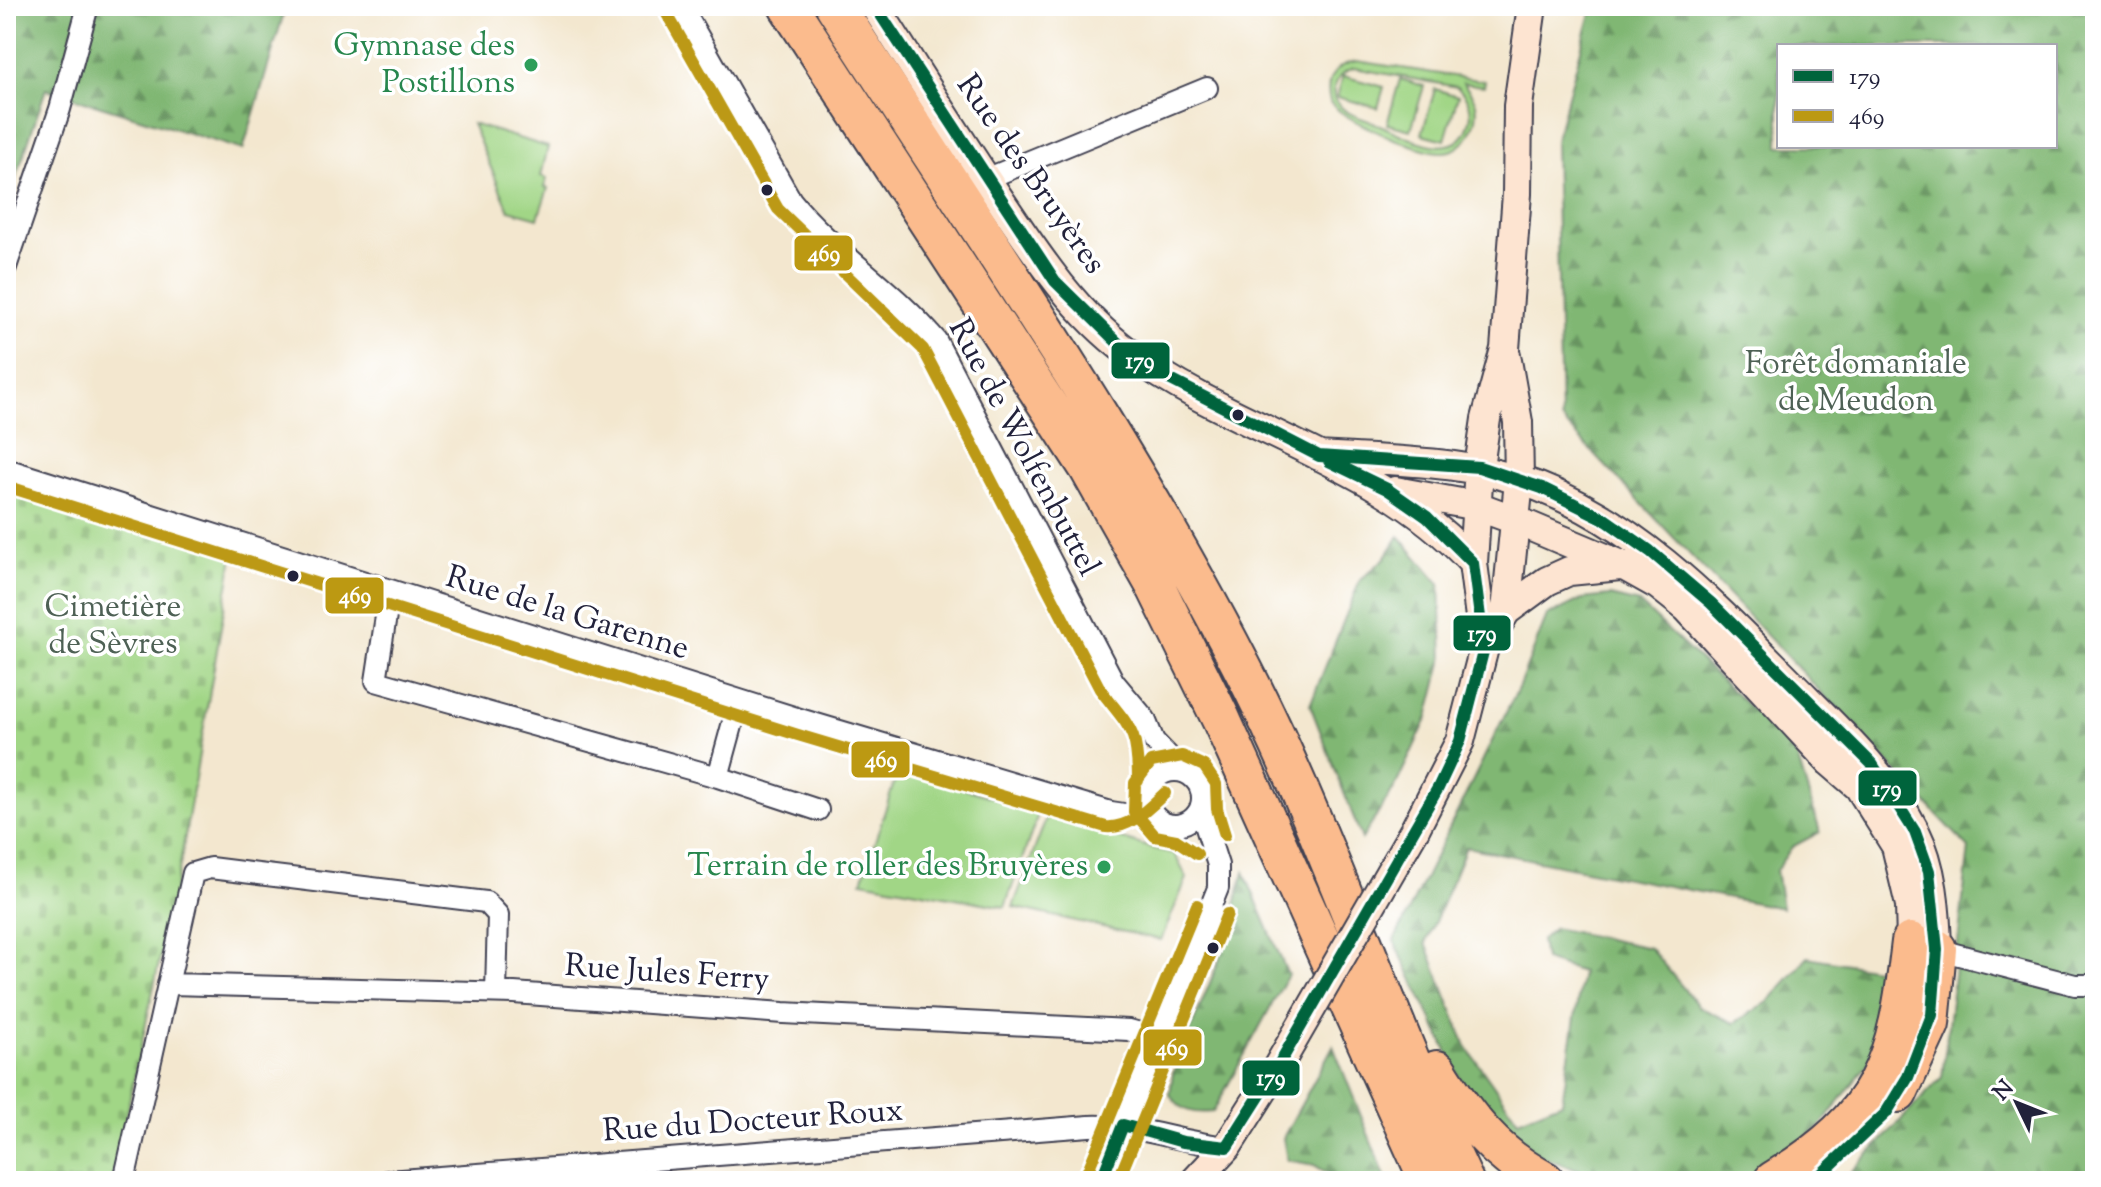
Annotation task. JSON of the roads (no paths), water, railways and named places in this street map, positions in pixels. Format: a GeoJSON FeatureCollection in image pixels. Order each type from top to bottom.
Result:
{"type":"FeatureCollection","features":[{"type":"Feature","properties":{"kind":"highway"},"geometry":{"type":"LineString","coordinates":[[788,6],[1088,467],[1157,589],[1221,719],[1419,1172]]}},
{"type":"Feature","properties":{"kind":"highway"},"geometry":{"type":"LineString","coordinates":[[835,6],[1074,378],[1185,565],[1252,688],[1464,1181]]}},
{"type":"Feature","properties":{"kind":"highway"},"geometry":{"type":"LineString","coordinates":[[1773,1181],[1839,1134],[1880,1079],[1902,1021],[1924,946]]}},
{"type":"Feature","properties":{"kind":"highway"},"geometry":{"type":"LineString","coordinates":[[1814,1181],[1871,1129],[1908,1077],[1930,1024],[1924,946]]}},
{"type":"Feature","properties":{"kind":"highway"},"geometry":{"type":"LineString","coordinates":[[1370,960],[1399,986],[1426,1053],[1466,1116],[1510,1160],[1545,1181]]}},
{"type":"Feature","properties":{"kind":"street"},"geometry":{"type":"LineString","coordinates":[[6,267],[60,109],[88,6]]}},
{"type":"Feature","properties":{"kind":"street","name":"Rue de Wolfenbuttel"},"geometry":{"type":"LineString","coordinates":[[681,6],[791,200],[810,224],[907,306],[936,340],[1114,682],[1145,719],[1154,741],[1185,773]]}},
{"type":"Feature","properties":{"kind":"street","name":"Rue des Bruyères"},"geometry":{"type":"LineString","coordinates":[[875,6],[1055,281],[1125,350],[1165,377],[1387,489],[1445,532],[1473,563]]}},
{"type":"Feature","properties":{"kind":"street"},"geometry":{"type":"LineString","coordinates":[[1484,648],[1473,563],[1479,467],[1486,419],[1505,349],[1517,194],[1518,106],[1532,6]]}},
{"type":"Feature","properties":{"kind":"street"},"geometry":{"type":"LineString","coordinates":[[986,179],[1207,88]]}},
{"type":"Feature","properties":{"kind":"street"},"geometry":{"type":"LineString","coordinates":[[1505,349],[1518,422],[1519,481],[1506,611]]}},
{"type":"Feature","properties":{"kind":"street","name":"Rue des Bruyères"},"geometry":{"type":"LineString","coordinates":[[1319,456],[1479,467],[1603,518],[1650,551],[1711,603],[1872,764],[1920,845],[1936,909],[1924,946]]}},
{"type":"Feature","properties":{"kind":"street","name":"Rue de la Garenne"},"geometry":{"type":"LineString","coordinates":[[6,469],[739,700],[1111,812],[1157,819]]}},
{"type":"Feature","properties":{"kind":"street","name":"Rue des Bruyères"},"geometry":{"type":"LineString","coordinates":[[1387,489],[1477,506],[1515,520],[1624,566],[1658,585],[1687,608],[1830,762],[1859,787],[1896,846],[1910,905],[1924,946]]}},
{"type":"Feature","properties":{"kind":"street"},"geometry":{"type":"LineString","coordinates":[[1195,1181],[1227,1147],[1274,1073],[1415,829],[1460,741],[1484,648],[1506,611],[1547,581],[1569,571],[1624,566]]}},
{"type":"Feature","properties":{"kind":"street"},"geometry":{"type":"LineString","coordinates":[[390,590],[376,681],[718,777],[818,810]]}},
{"type":"Feature","properties":{"kind":"street"},"geometry":{"type":"LineString","coordinates":[[718,777],[739,700]]}},
{"type":"Feature","properties":{"kind":"street","name":"Rue de Wolfenbuttel"},"geometry":{"type":"LineString","coordinates":[[1152,784],[1154,741]]}},
{"type":"Feature","properties":{"kind":"street"},"geometry":{"type":"LineString","coordinates":[[1101,1181],[1212,910],[1218,888],[1218,865],[1200,809],[1198,784],[1185,773],[1168,772],[1111,812]]}},
{"type":"Feature","properties":{"kind":"street"},"geometry":{"type":"LineString","coordinates":[[1152,784],[1148,804],[1157,819],[1181,825],[1213,845]]}},
{"type":"Feature","properties":{"kind":"street"},"geometry":{"type":"LineString","coordinates":[[1181,825],[1200,809]]}},
{"type":"Feature","properties":{"kind":"street"},"geometry":{"type":"LineString","coordinates":[[124,1181],[193,873],[210,868],[486,902],[498,915],[496,992]]}},
{"type":"Feature","properties":{"kind":"street"},"geometry":{"type":"LineString","coordinates":[[1924,946],[2075,985],[2095,985]]}},
{"type":"Feature","properties":{"kind":"street","name":"Rue Jules Ferry"},"geometry":{"type":"LineString","coordinates":[[170,984],[496,992],[783,1013],[1129,1030],[1158,1038]]}},
{"type":"Feature","properties":{"kind":"street"},"geometry":{"type":"LineString","coordinates":[[1123,1125],[1183,1142],[1227,1147]]}},
{"type":"Feature","properties":{"kind":"street","name":"Rue du Docteur Roux"},"geometry":{"type":"LineString","coordinates":[[388,1181],[1123,1125]]}},
{"type":"Feature","properties":{"kind":"street"},"geometry":{"type":"LineString","coordinates":[[1215,1181],[1227,1147]]}},
{"type":"Feature","properties":{"kind":"place","name":"Gymnase des Postillons"},"geometry":{"type":"Point","coordinates":[531,65]}},
{"type":"Feature","properties":{"kind":"place","name":"Terrain de roller des Bruyères"},"geometry":{"type":"Point","coordinates":[1104,867]}},
{"type":"Feature","properties":{"kind":"park label","name":"Forêt domaniale de Meudon"},"geometry":{"type":"Point","coordinates":[1856,384]}},
{"type":"Feature","properties":{"kind":"park label","name":"Cimetière de Sèvres"},"geometry":{"type":"Point","coordinates":[113,626]}}]}
